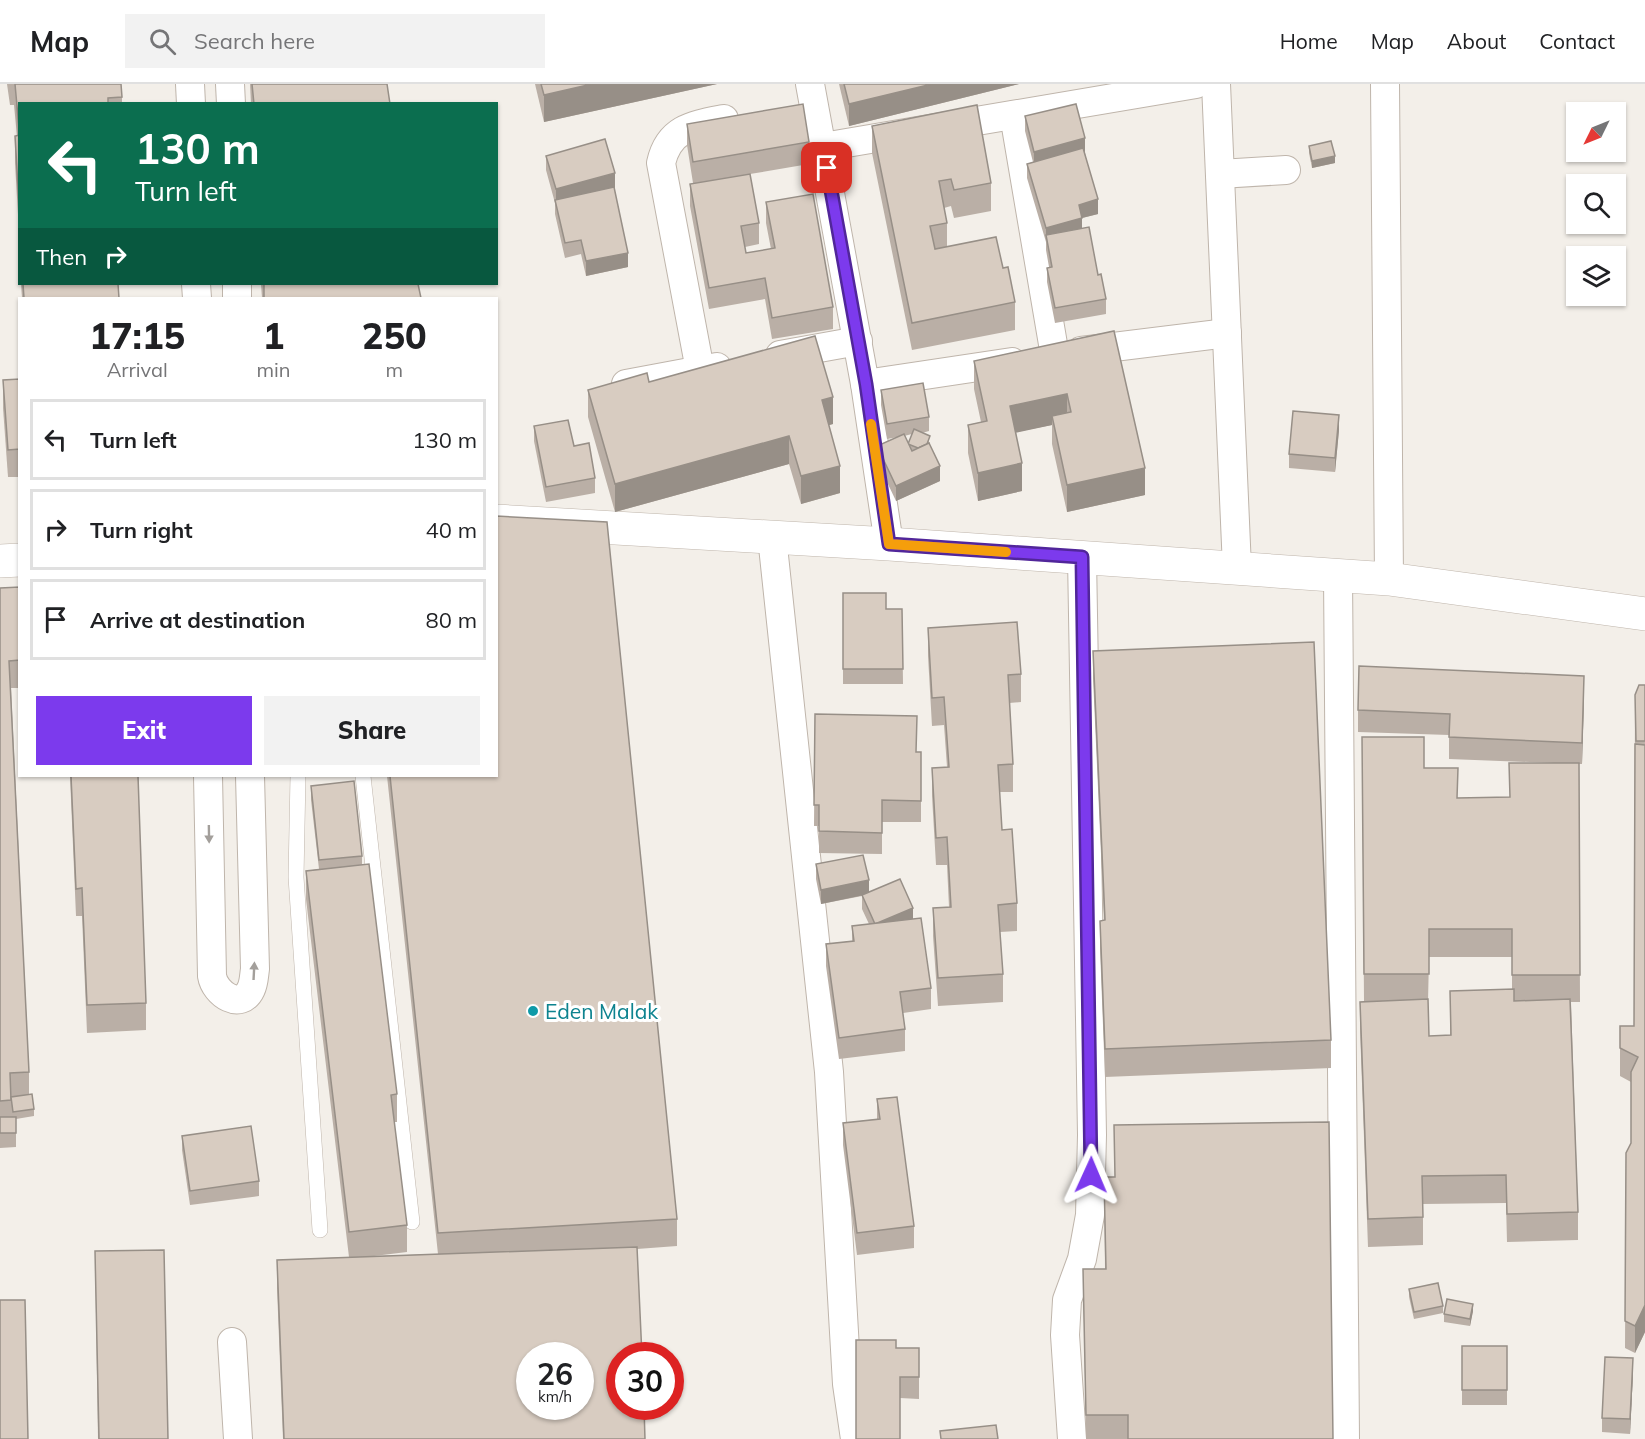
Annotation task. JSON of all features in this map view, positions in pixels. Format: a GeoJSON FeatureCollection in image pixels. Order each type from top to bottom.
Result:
{"type":"FeatureCollection","features":[{"type":"Feature","properties":{"kind":"street"},"geometry":{"type":"LineString","coordinates":[[190,84],[191,102]]}},
{"type":"Feature","properties":{"kind":"street"},"geometry":{"type":"LineString","coordinates":[[230,84],[231,102]]}},
{"type":"Feature","properties":{"kind":"street"},"geometry":{"type":"LineString","coordinates":[[823,147],[1196,84]]}},
{"type":"Feature","properties":{"kind":"street"},"geometry":{"type":"LineString","coordinates":[[1216,84],[1237,568]]}},
{"type":"Feature","properties":{"kind":"street"},"geometry":{"type":"LineString","coordinates":[[1385,84],[1389,579]]}},
{"type":"Feature","properties":{"kind":"street"},"geometry":{"type":"LineString","coordinates":[[784,109],[813,94],[866,384],[889,544]]}},
{"type":"Feature","properties":{"kind":"street"},"geometry":{"type":"LineString","coordinates":[[700,370],[662,163],[665,148],[675,135],[693,125],[753,114]]}},
{"type":"Feature","properties":{"kind":"street"},"geometry":{"type":"LineString","coordinates":[[1014,115],[1054,356]]}},
{"type":"Feature","properties":{"kind":"street"},"geometry":{"type":"LineString","coordinates":[[1220,174],[1286,170]]}},
{"type":"Feature","properties":{"kind":"street"},"geometry":{"type":"LineString","coordinates":[[866,384],[1122,344],[1227,333]]}},
{"type":"Feature","properties":{"kind":"street"},"geometry":{"type":"LineString","coordinates":[[626,384],[858,341]]}},
{"type":"Feature","properties":{"kind":"street"},"geometry":{"type":"LineString","coordinates":[[498,521],[889,544],[1389,579],[1645,614]]}},
{"type":"Feature","properties":{"kind":"street"},"geometry":{"type":"LineString","coordinates":[[772,537],[829,1072],[847,1384],[855,1439]]}},
{"type":"Feature","properties":{"kind":"street"},"geometry":{"type":"LineString","coordinates":[[1072,1439],[1065,1335],[1067,1300],[1082,1259],[1103,1135],[1082,557]]}},
{"type":"Feature","properties":{"kind":"street"},"geometry":{"type":"LineString","coordinates":[[0,561],[18,560]]}},
{"type":"Feature","properties":{"kind":"street"},"geometry":{"type":"LineString","coordinates":[[1338,575],[1333,1143],[1345,1439]]}},
{"type":"Feature","properties":{"kind":"street"},"geometry":{"type":"LineString","coordinates":[[208,777],[213,986],[220,994],[236,998],[247,994],[251,989],[255,969],[250,777]]}},
{"type":"Feature","properties":{"kind":"street"},"geometry":{"type":"LineString","coordinates":[[232,1342],[238,1439]]}},
{"type":"Feature","properties":{"kind":"lane"},"geometry":{"type":"LineString","coordinates":[[298,777],[296,877],[320,1230]]}},
{"type":"Feature","properties":{"kind":"lane"},"geometry":{"type":"LineString","coordinates":[[363,777],[412,1222]]}},
{"type":"Feature","properties":{"kind":"building"},"geometry":{"type":"Polygon","coordinates":[[[15,84],[121,84],[122,97],[108,98],[108,102],[18,102],[18,117],[15,84]]]}},
{"type":"Feature","properties":{"kind":"building"},"geometry":{"type":"Polygon","coordinates":[[[252,84],[387,84],[390,102],[254,102],[252,84]]]}},
{"type":"Feature","properties":{"kind":"building"},"geometry":{"type":"Polygon","coordinates":[[[541,84],[592,84],[544,95],[541,84]]]}},
{"type":"Feature","properties":{"kind":"building"},"geometry":{"type":"Polygon","coordinates":[[[844,84],[932,84],[849,104],[844,84]]]}},
{"type":"Feature","properties":{"kind":"building"},"geometry":{"type":"Polygon","coordinates":[[[803,104],[809,142],[693,162],[687,124],[803,104]]]}},
{"type":"Feature","properties":{"kind":"building"},"geometry":{"type":"Polygon","coordinates":[[[1076,104],[1085,138],[1034,152],[1025,116],[1076,104]]]}},
{"type":"Feature","properties":{"kind":"building"},"geometry":{"type":"Polygon","coordinates":[[[977,105],[991,183],[954,190],[951,179],[939,181],[947,223],[930,226],[935,249],[996,237],[1003,268],[1008,267],[1015,302],[912,323],[872,126],[977,105]]]}},
{"type":"Feature","properties":{"kind":"building"},"geometry":{"type":"Polygon","coordinates":[[[18,135],[18,187],[15,136],[18,135]]]}},
{"type":"Feature","properties":{"kind":"building"},"geometry":{"type":"Polygon","coordinates":[[[605,139],[615,173],[556,189],[546,156],[605,139]]]}},
{"type":"Feature","properties":{"kind":"building"},"geometry":{"type":"Polygon","coordinates":[[[1331,141],[1335,156],[1312,161],[1309,146],[1331,141]]]}},
{"type":"Feature","properties":{"kind":"building"},"geometry":{"type":"Polygon","coordinates":[[[1083,148],[1098,199],[1079,205],[1082,218],[1046,228],[1027,164],[1083,148]]]}},
{"type":"Feature","properties":{"kind":"building"},"geometry":{"type":"Polygon","coordinates":[[[750,174],[759,223],[741,226],[746,253],[775,248],[766,202],[813,194],[833,307],[772,318],[765,278],[709,288],[690,184],[750,174]]]}},
{"type":"Feature","properties":{"kind":"building"},"geometry":{"type":"Polygon","coordinates":[[[614,187],[628,253],[586,261],[581,240],[565,243],[555,200],[614,187]]]}},
{"type":"Feature","properties":{"kind":"building"},"geometry":{"type":"Polygon","coordinates":[[[1089,227],[1098,275],[1101,274],[1106,299],[1055,308],[1047,268],[1052,267],[1046,235],[1089,227]]]}},
{"type":"Feature","properties":{"kind":"building"},"geometry":{"type":"Polygon","coordinates":[[[23,285],[118,285],[119,297],[24,297],[23,285]]]}},
{"type":"Feature","properties":{"kind":"building"},"geometry":{"type":"Polygon","coordinates":[[[264,285],[418,285],[421,297],[264,297],[264,285]]]}},
{"type":"Feature","properties":{"kind":"building"},"geometry":{"type":"Polygon","coordinates":[[[1114,331],[1145,468],[1067,485],[1052,416],[1071,412],[1067,394],[1010,406],[1022,463],[978,473],[968,425],[987,421],[974,361],[1114,331]]]}},
{"type":"Feature","properties":{"kind":"building"},"geometry":{"type":"Polygon","coordinates":[[[815,336],[833,397],[822,400],[840,466],[801,476],[789,436],[615,484],[588,390],[647,373],[649,382],[815,336]]]}},
{"type":"Feature","properties":{"kind":"building"},"geometry":{"type":"Polygon","coordinates":[[[18,379],[18,449],[8,450],[3,380],[18,379]]]}},
{"type":"Feature","properties":{"kind":"building"},"geometry":{"type":"Polygon","coordinates":[[[923,383],[929,417],[887,424],[881,390],[923,383]]]}},
{"type":"Feature","properties":{"kind":"building"},"geometry":{"type":"Polygon","coordinates":[[[1293,411],[1339,415],[1335,458],[1289,454],[1293,411]]]}},
{"type":"Feature","properties":{"kind":"building"},"geometry":{"type":"Polygon","coordinates":[[[568,420],[574,446],[589,443],[595,478],[546,487],[534,426],[568,420]]]}},
{"type":"Feature","properties":{"kind":"building"},"geometry":{"type":"Polygon","coordinates":[[[914,429],[930,436],[927,444],[918,448],[908,444],[914,429]]]}},
{"type":"Feature","properties":{"kind":"building"},"geometry":{"type":"Polygon","coordinates":[[[904,434],[912,451],[929,443],[940,466],[896,486],[877,446],[904,434]]]}},
{"type":"Feature","properties":{"kind":"building","name":"Eden Malak"},"geometry":{"type":"Polygon","coordinates":[[[498,516],[607,522],[677,1219],[438,1233],[390,777],[498,777],[498,516]]]}},
{"type":"Feature","properties":{"kind":"building"},"geometry":{"type":"Polygon","coordinates":[[[18,587],[18,660],[9,661],[29,1072],[10,1073],[11,1100],[0,1101],[0,588],[18,587]]]}},
{"type":"Feature","properties":{"kind":"building"},"geometry":{"type":"Polygon","coordinates":[[[843,593],[886,593],[886,609],[902,609],[903,669],[843,669],[843,593]]]}},
{"type":"Feature","properties":{"kind":"building"},"geometry":{"type":"Polygon","coordinates":[[[1017,622],[1021,674],[1008,675],[1013,764],[998,765],[1002,830],[1012,829],[1017,903],[998,905],[1003,974],[938,978],[933,908],[951,907],[947,837],[936,838],[932,768],[949,767],[944,697],[932,698],[928,628],[1017,622]]]}},
{"type":"Feature","properties":{"kind":"building"},"geometry":{"type":"Polygon","coordinates":[[[1314,642],[1331,1040],[1105,1049],[1100,921],[1105,920],[1093,651],[1314,642]]]}},
{"type":"Feature","properties":{"kind":"building"},"geometry":{"type":"Polygon","coordinates":[[[1359,666],[1584,676],[1582,743],[1449,737],[1450,714],[1358,710],[1359,666]]]}},
{"type":"Feature","properties":{"kind":"building"},"geometry":{"type":"Polygon","coordinates":[[[1639,685],[1645,685],[1645,741],[1636,741],[1635,695],[1639,685]]]}},
{"type":"Feature","properties":{"kind":"building"},"geometry":{"type":"Polygon","coordinates":[[[815,714],[917,716],[916,752],[921,752],[921,801],[882,800],[882,833],[819,831],[819,805],[814,805],[815,714]]]}},
{"type":"Feature","properties":{"kind":"building"},"geometry":{"type":"Polygon","coordinates":[[[1362,737],[1424,737],[1424,768],[1458,768],[1457,798],[1510,797],[1509,763],[1579,763],[1580,975],[1512,975],[1512,929],[1429,929],[1429,974],[1364,974],[1362,737]]]}},
{"type":"Feature","properties":{"kind":"building"},"geometry":{"type":"Polygon","coordinates":[[[1635,744],[1645,745],[1645,1305],[1635,1326],[1625,1321],[1626,1153],[1631,1143],[1631,1072],[1638,1057],[1620,1048],[1620,1026],[1634,1026],[1635,744]]]}},
{"type":"Feature","properties":{"kind":"building"},"geometry":{"type":"Polygon","coordinates":[[[71,777],[138,777],[146,1003],[87,1005],[82,888],[76,889],[71,777]]]}},
{"type":"Feature","properties":{"kind":"building"},"geometry":{"type":"Polygon","coordinates":[[[354,781],[362,856],[319,860],[311,786],[354,781]]]}},
{"type":"Feature","properties":{"kind":"building"},"geometry":{"type":"Polygon","coordinates":[[[863,855],[869,880],[821,890],[816,864],[863,855]]]}},
{"type":"Feature","properties":{"kind":"building"},"geometry":{"type":"Polygon","coordinates":[[[369,864],[397,1094],[391,1095],[407,1225],[349,1232],[306,871],[369,864]]]}},
{"type":"Feature","properties":{"kind":"building"},"geometry":{"type":"Polygon","coordinates":[[[900,879],[913,908],[875,924],[862,895],[900,879]]]}},
{"type":"Feature","properties":{"kind":"building"},"geometry":{"type":"Polygon","coordinates":[[[921,918],[931,988],[900,992],[905,1029],[839,1038],[826,944],[854,941],[852,926],[921,918]]]}},
{"type":"Feature","properties":{"kind":"building"},"geometry":{"type":"Polygon","coordinates":[[[1514,989],[1514,1001],[1570,999],[1578,1212],[1507,1214],[1506,1175],[1422,1176],[1423,1217],[1368,1219],[1360,1002],[1428,999],[1429,1036],[1451,1035],[1450,991],[1514,989]]]}},
{"type":"Feature","properties":{"kind":"building"},"geometry":{"type":"Polygon","coordinates":[[[32,1094],[34,1109],[13,1112],[11,1097],[32,1094]]]}},
{"type":"Feature","properties":{"kind":"building"},"geometry":{"type":"Polygon","coordinates":[[[897,1097],[914,1226],[857,1233],[843,1123],[880,1119],[877,1099],[897,1097]]]}},
{"type":"Feature","properties":{"kind":"building"},"geometry":{"type":"Polygon","coordinates":[[[0,1117],[16,1117],[16,1133],[0,1133],[0,1117]]]}},
{"type":"Feature","properties":{"kind":"building"},"geometry":{"type":"Polygon","coordinates":[[[1329,1122],[1333,1439],[1128,1439],[1128,1415],[1086,1415],[1083,1269],[1106,1269],[1104,1177],[1115,1177],[1114,1125],[1329,1122]]]}},
{"type":"Feature","properties":{"kind":"building"},"geometry":{"type":"Polygon","coordinates":[[[251,1126],[259,1181],[190,1191],[182,1136],[251,1126]]]}},
{"type":"Feature","properties":{"kind":"building"},"geometry":{"type":"Polygon","coordinates":[[[637,1247],[641,1342],[606,1342],[606,1420],[644,1420],[645,1439],[284,1439],[277,1260],[637,1247]]]}},
{"type":"Feature","properties":{"kind":"building"},"geometry":{"type":"Polygon","coordinates":[[[164,1250],[168,1439],[99,1439],[95,1251],[164,1250]]]}},
{"type":"Feature","properties":{"kind":"building"},"geometry":{"type":"Polygon","coordinates":[[[1438,1283],[1443,1306],[1414,1312],[1409,1289],[1438,1283]]]}},
{"type":"Feature","properties":{"kind":"building"},"geometry":{"type":"Polygon","coordinates":[[[1447,1299],[1473,1304],[1470,1319],[1444,1314],[1447,1299]]]}},
{"type":"Feature","properties":{"kind":"building"},"geometry":{"type":"Polygon","coordinates":[[[0,1300],[25,1300],[28,1439],[0,1439],[0,1300]]]}},
{"type":"Feature","properties":{"kind":"building"},"geometry":{"type":"Polygon","coordinates":[[[856,1340],[896,1340],[896,1348],[919,1348],[919,1377],[900,1377],[900,1439],[856,1439],[856,1340]]]}},
{"type":"Feature","properties":{"kind":"building"},"geometry":{"type":"Polygon","coordinates":[[[1462,1346],[1507,1346],[1507,1390],[1462,1390],[1462,1346]]]}},
{"type":"Feature","properties":{"kind":"building"},"geometry":{"type":"Polygon","coordinates":[[[1605,1357],[1633,1358],[1630,1419],[1602,1418],[1605,1357]]]}},
{"type":"Feature","properties":{"kind":"building"},"geometry":{"type":"Polygon","coordinates":[[[996,1425],[998,1439],[941,1439],[940,1431],[996,1425]]]}},
{"type":"Feature","properties":{"kind":"slow traffic"},"geometry":{"type":"LineString","coordinates":[[871,424],[889,544],[1006,552]]}},
{"type":"Feature","properties":{"kind":"place","name":"Eden Malak"},"geometry":{"type":"Point","coordinates":[533,1011]}},
{"type":"Feature","properties":{"kind":"route"},"geometry":{"type":"LineString","coordinates":[[827,168],[866,384],[889,544],[1082,557],[1091,1175]]}}]}
